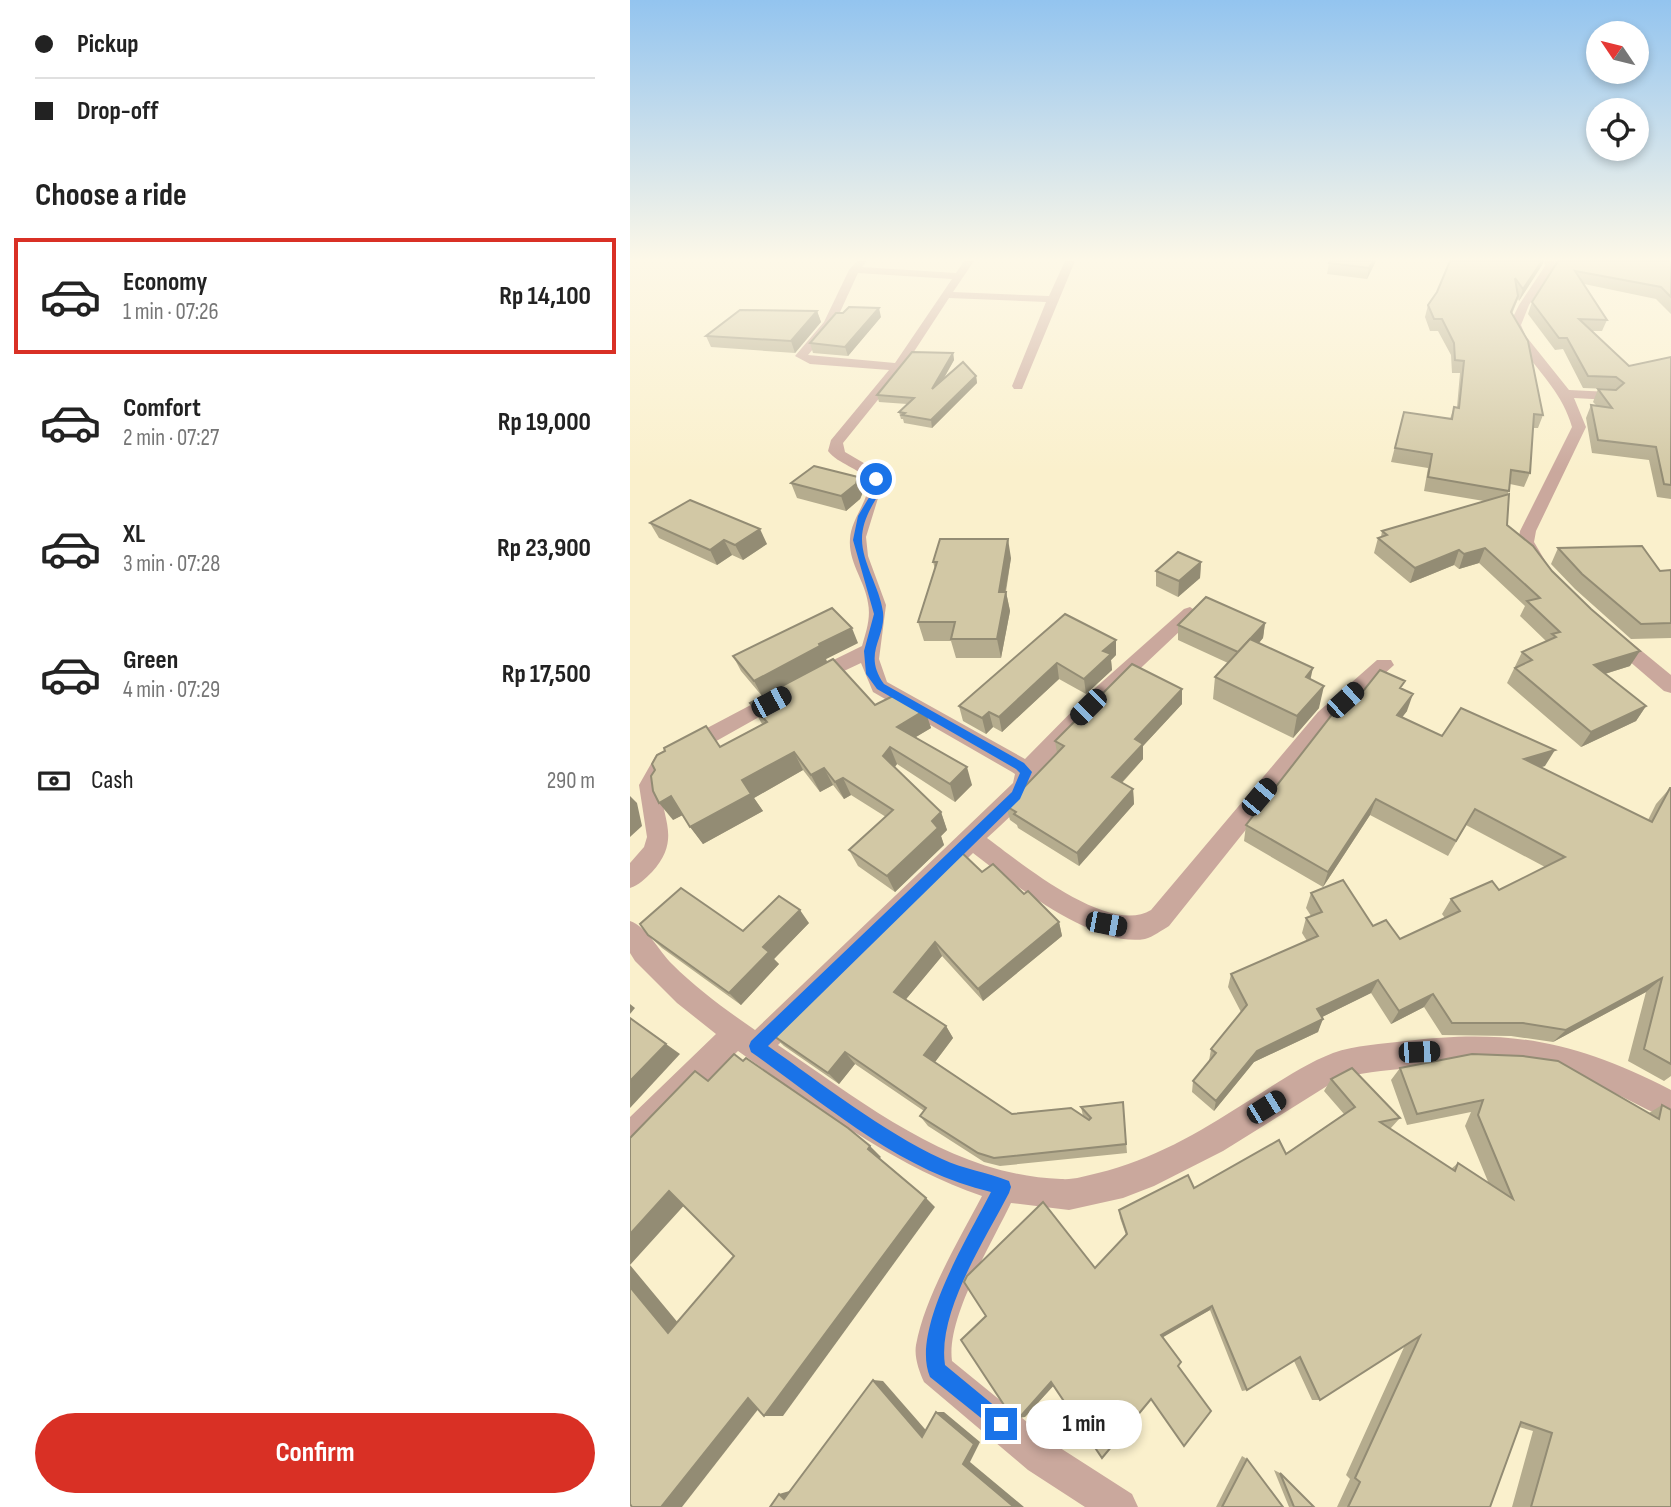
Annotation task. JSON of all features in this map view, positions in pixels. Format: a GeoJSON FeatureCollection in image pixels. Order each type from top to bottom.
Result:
{"type":"FeatureCollection","features":[{"type":"Feature","properties":{"kind":"street"},"geometry":{"type":"LineString","coordinates":[[822,331],[801,356],[810,360],[898,367]]}},
{"type":"Feature","properties":{"kind":"street"},"geometry":{"type":"LineString","coordinates":[[921,331],[898,367],[835,443],[835,451],[840,457],[870,473],[876,479],[878,489],[862,516],[858,540],[879,614],[869,651],[872,674],[880,687],[1026,772]]}},
{"type":"Feature","properties":{"kind":"street"},"geometry":{"type":"LineString","coordinates":[[1017,386],[1038,331]]}},
{"type":"Feature","properties":{"kind":"street"},"geometry":{"type":"LineString","coordinates":[[1518,331],[1566,394],[1575,411],[1579,427],[1528,531],[1526,542],[1540,567],[1549,576]]}},
{"type":"Feature","properties":{"kind":"street"},"geometry":{"type":"LineString","coordinates":[[1566,394],[1610,396]]}},
{"type":"Feature","properties":{"kind":"street"},"geometry":{"type":"LineString","coordinates":[[630,1138],[747,1040],[971,839],[1016,796],[1023,785],[1026,772],[1101,694],[1191,612]]}},
{"type":"Feature","properties":{"kind":"street"},"geometry":{"type":"LineString","coordinates":[[1604,629],[1671,686]]}},
{"type":"Feature","properties":{"kind":"street"},"geometry":{"type":"LineString","coordinates":[[630,878],[655,850],[659,835],[645,796],[649,772],[663,761],[869,651]]}},
{"type":"Feature","properties":{"kind":"street"},"geometry":{"type":"LineString","coordinates":[[971,839],[1076,910],[1106,924],[1144,929],[1160,918],[1325,717],[1384,664]]}},
{"type":"Feature","properties":{"kind":"street"},"geometry":{"type":"LineString","coordinates":[[630,932],[635,941],[676,985],[747,1040],[886,1137],[935,1164],[972,1180],[1003,1187],[1065,1195],[1114,1186],[1182,1159],[1329,1069],[1419,1052],[1510,1050],[1571,1062],[1671,1106]]}},
{"type":"Feature","properties":{"kind":"street"},"geometry":{"type":"LineString","coordinates":[[1003,1187],[951,1290],[933,1347],[936,1370],[1041,1457],[1119,1507]]}},
{"type":"Feature","properties":{"kind":"building"},"geometry":{"type":"Polygon","coordinates":[[[712,331],[799,331],[791,341],[706,336],[712,331]]]}},
{"type":"Feature","properties":{"kind":"building"},"geometry":{"type":"Polygon","coordinates":[[[820,331],[859,331],[845,347],[810,343],[820,331]]]}},
{"type":"Feature","properties":{"kind":"building"},"geometry":{"type":"Polygon","coordinates":[[[1448,331],[1522,331],[1528,341],[1543,415],[1534,414],[1530,473],[1511,470],[1509,491],[1428,477],[1432,454],[1395,448],[1404,412],[1452,419],[1454,407],[1459,408],[1464,361],[1455,360],[1454,343],[1448,331]]]}},
{"type":"Feature","properties":{"kind":"building"},"geometry":{"type":"Polygon","coordinates":[[[1554,331],[1592,331],[1629,366],[1671,357],[1671,485],[1664,484],[1656,447],[1598,440],[1591,405],[1612,408],[1598,389],[1616,390],[1624,383],[1616,377],[1588,376],[1567,338],[1559,338],[1554,331]]]}},
{"type":"Feature","properties":{"kind":"building"},"geometry":{"type":"Polygon","coordinates":[[[912,352],[953,353],[932,389],[963,362],[976,376],[931,420],[902,415],[905,413],[899,412],[914,398],[877,395],[912,352]]]}},
{"type":"Feature","properties":{"kind":"building"},"geometry":{"type":"Polygon","coordinates":[[[814,466],[858,477],[856,484],[841,496],[791,483],[814,466]]]}},
{"type":"Feature","properties":{"kind":"building"},"geometry":{"type":"Polygon","coordinates":[[[1509,494],[1507,525],[1533,546],[1552,571],[1591,609],[1640,651],[1594,665],[1646,706],[1591,732],[1515,668],[1532,660],[1522,652],[1556,637],[1552,634],[1560,632],[1527,601],[1540,598],[1485,548],[1464,554],[1459,550],[1415,568],[1378,538],[1387,535],[1382,531],[1509,494]]]}},
{"type":"Feature","properties":{"kind":"building"},"geometry":{"type":"Polygon","coordinates":[[[690,500],[760,529],[735,545],[724,540],[710,550],[650,523],[690,500]]]}},
{"type":"Feature","properties":{"kind":"building"},"geometry":{"type":"Polygon","coordinates":[[[940,539],[1008,539],[999,592],[1006,592],[997,639],[951,639],[955,622],[918,622],[937,562],[933,562],[940,539]]]}},
{"type":"Feature","properties":{"kind":"building"},"geometry":{"type":"Polygon","coordinates":[[[1642,546],[1660,571],[1671,570],[1671,623],[1641,624],[1582,574],[1558,548],[1642,546]]]}},
{"type":"Feature","properties":{"kind":"building"},"geometry":{"type":"Polygon","coordinates":[[[1178,552],[1201,562],[1179,581],[1156,571],[1178,552]]]}},
{"type":"Feature","properties":{"kind":"building"},"geometry":{"type":"Polygon","coordinates":[[[1206,597],[1265,623],[1238,652],[1178,625],[1206,597]]]}},
{"type":"Feature","properties":{"kind":"building"},"geometry":{"type":"Polygon","coordinates":[[[832,608],[852,628],[754,681],[733,656],[832,608]]]}},
{"type":"Feature","properties":{"kind":"building"},"geometry":{"type":"Polygon","coordinates":[[[1065,614],[1116,640],[1103,651],[1111,654],[1084,679],[1057,663],[999,717],[989,712],[982,718],[959,706],[1065,614]]]}},
{"type":"Feature","properties":{"kind":"building"},"geometry":{"type":"Polygon","coordinates":[[[1250,639],[1313,668],[1306,677],[1324,686],[1297,716],[1215,677],[1250,639]]]}},
{"type":"Feature","properties":{"kind":"building"},"geometry":{"type":"Polygon","coordinates":[[[833,659],[875,705],[897,694],[925,710],[897,727],[967,767],[950,784],[890,747],[883,756],[941,812],[932,821],[938,828],[887,876],[849,850],[893,810],[843,778],[835,782],[824,768],[811,775],[794,752],[742,780],[751,794],[690,827],[671,796],[659,803],[653,791],[651,776],[655,770],[652,764],[657,755],[665,751],[664,748],[706,726],[720,747],[767,722],[750,703],[833,659]]]}},
{"type":"Feature","properties":{"kind":"building"},"geometry":{"type":"Polygon","coordinates":[[[1132,664],[1182,689],[1135,739],[1143,744],[1112,777],[1133,789],[1077,853],[1014,814],[1016,812],[1006,806],[1064,746],[1055,741],[1132,664]]]}},
{"type":"Feature","properties":{"kind":"building"},"geometry":{"type":"Polygon","coordinates":[[[1380,670],[1405,681],[1400,688],[1413,694],[1397,715],[1442,736],[1461,708],[1555,750],[1524,759],[1652,822],[1671,788],[1671,1064],[1644,1049],[1662,978],[1566,1030],[1523,1023],[1452,1023],[1433,994],[1399,1011],[1378,980],[1317,1009],[1323,1019],[1257,1051],[1216,1101],[1193,1081],[1216,1053],[1211,1049],[1247,1005],[1231,974],[1318,936],[1306,918],[1322,912],[1311,893],[1343,880],[1373,926],[1386,920],[1400,939],[1460,911],[1451,899],[1492,881],[1499,890],[1565,857],[1475,809],[1456,841],[1376,799],[1328,872],[1246,825],[1338,707],[1344,702],[1352,705],[1380,670]]]}},
{"type":"Feature","properties":{"kind":"building"},"geometry":{"type":"Polygon","coordinates":[[[959,850],[982,872],[993,864],[1024,894],[1028,891],[1059,922],[978,989],[935,942],[894,992],[946,1026],[924,1055],[1012,1114],[1071,1108],[1089,1120],[1091,1118],[1081,1107],[1123,1102],[1126,1144],[994,1158],[978,1153],[920,1116],[926,1108],[845,1052],[828,1073],[771,1034],[959,850]]]}},
{"type":"Feature","properties":{"kind":"building"},"geometry":{"type":"Polygon","coordinates":[[[681,888],[743,931],[779,896],[800,910],[763,947],[769,952],[729,993],[648,935],[640,924],[681,888]]]}},
{"type":"Feature","properties":{"kind":"building"},"geometry":{"type":"Polygon","coordinates":[[[630,1018],[666,1044],[630,1081],[630,1018]]]}},
{"type":"Feature","properties":{"kind":"building"},"geometry":{"type":"Polygon","coordinates":[[[734,1054],[743,1061],[746,1058],[848,1128],[870,1146],[868,1149],[926,1198],[764,1416],[748,1398],[661,1507],[632,1507],[630,1287],[668,1333],[734,1256],[669,1191],[630,1234],[630,1138],[695,1071],[708,1081],[734,1054]]]}},
{"type":"Feature","properties":{"kind":"building"},"geometry":{"type":"Polygon","coordinates":[[[1472,1054],[1523,1056],[1558,1061],[1659,1119],[1662,1105],[1671,1110],[1671,1507],[1531,1507],[1552,1433],[1521,1422],[1490,1507],[1348,1507],[1360,1482],[1355,1478],[1420,1336],[1320,1400],[1300,1357],[1247,1390],[1212,1306],[1161,1335],[1181,1362],[1178,1366],[1211,1411],[1184,1446],[1151,1399],[1102,1458],[1051,1382],[1019,1418],[1004,1405],[961,1340],[986,1316],[964,1282],[967,1276],[1043,1202],[1095,1268],[1127,1234],[1119,1210],[1188,1175],[1194,1188],[1279,1140],[1286,1154],[1355,1107],[1331,1079],[1352,1068],[1400,1118],[1380,1122],[1455,1171],[1458,1163],[1513,1199],[1478,1115],[1483,1100],[1417,1114],[1400,1068],[1472,1054]]]}},
{"type":"Feature","properties":{"kind":"building"},"geometry":{"type":"Polygon","coordinates":[[[873,1380],[922,1437],[936,1412],[974,1444],[963,1464],[1014,1507],[770,1507],[779,1494],[784,1499],[873,1380]]]}},
{"type":"Feature","properties":{"kind":"building"},"geometry":{"type":"Polygon","coordinates":[[[1247,1459],[1283,1507],[1222,1507],[1247,1459]]]}},
{"type":"Feature","properties":{"kind":"building"},"geometry":{"type":"Polygon","coordinates":[[[1280,1473],[1314,1507],[1294,1507],[1280,1473]]]}},
{"type":"Feature","properties":{"kind":"route"},"geometry":{"type":"LineString","coordinates":[[876,479],[878,489],[862,516],[858,540],[879,614],[869,651],[872,674],[880,687],[1020,766],[1026,772],[1026,778],[1016,796],[757,1046],[886,1137],[935,1164],[972,1180],[1003,1187],[951,1290],[933,1347],[936,1370],[1001,1424]]}}]}
